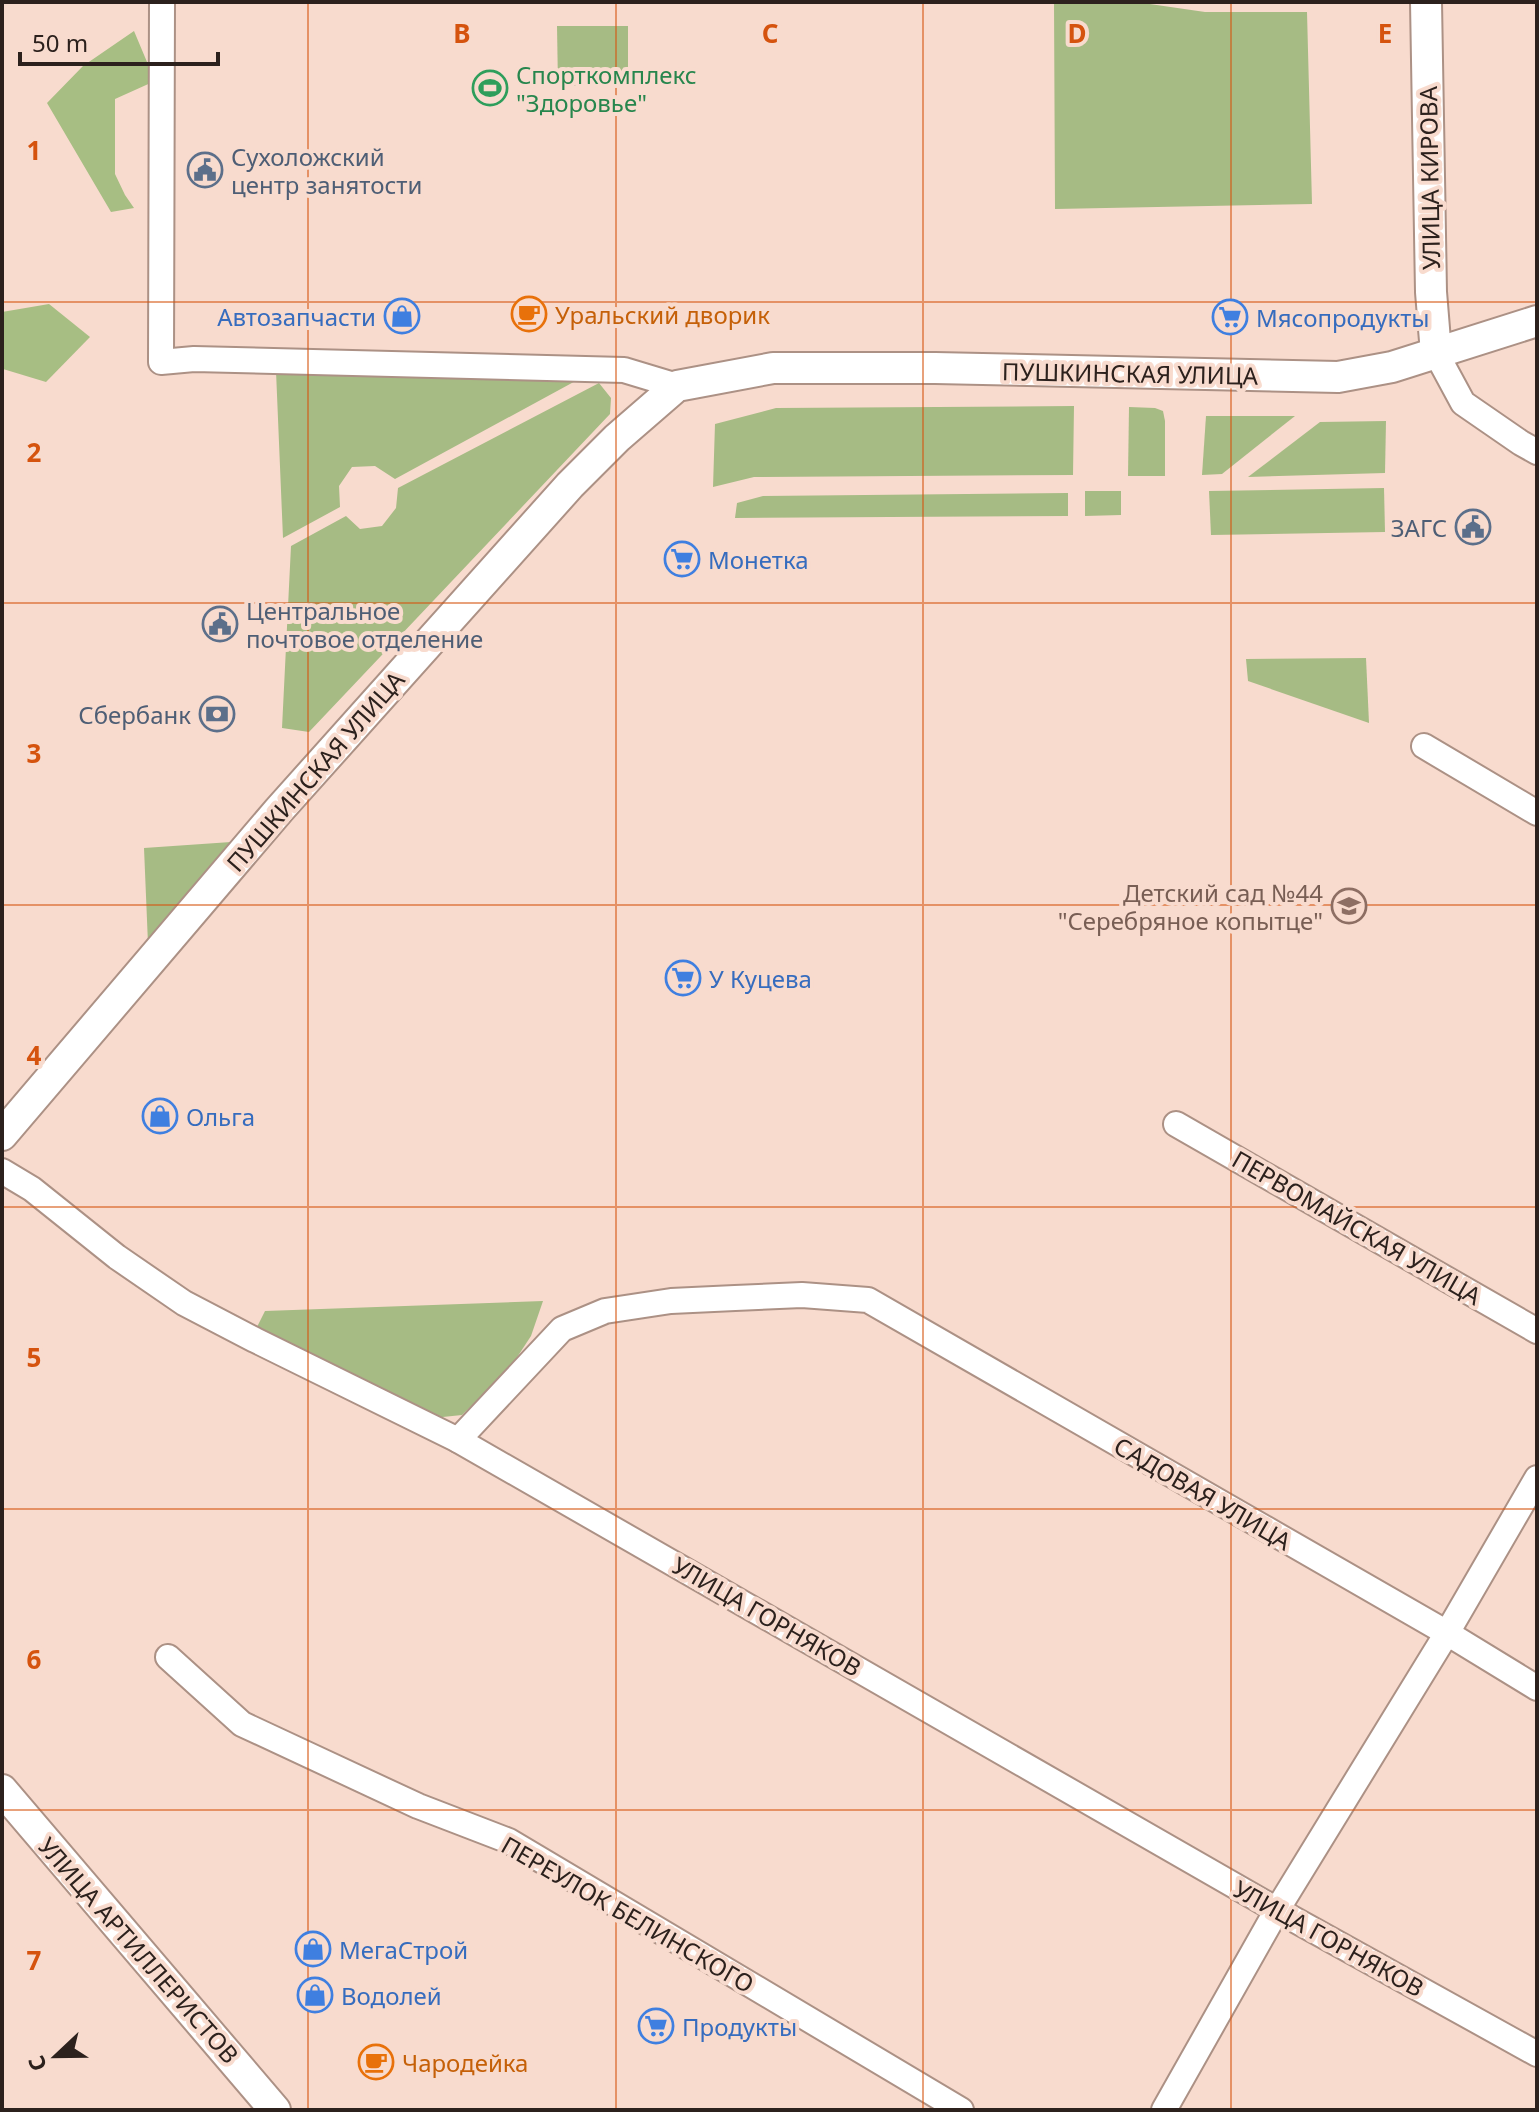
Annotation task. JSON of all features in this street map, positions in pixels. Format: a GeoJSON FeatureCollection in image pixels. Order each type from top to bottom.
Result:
{"type":"FeatureCollection","features":[{"type":"Feature","properties":{"kind":"street","name":"ПУШКИНСКАЯ УЛИЦА"},"geometry":{"type":"LineString","coordinates":[[162,2],[161,362],[194,359],[624,370],[677,386],[773,368],[935,368],[1338,377],[1392,367],[1537,321]]}},
{"type":"Feature","properties":{"kind":"street","name":"УЛИЦА КИРОВА"},"geometry":{"type":"LineString","coordinates":[[1426,2],[1431,292],[1436,353]]}},
{"type":"Feature","properties":{"kind":"street"},"geometry":{"type":"LineString","coordinates":[[1436,353],[1463,403],[1537,452]]}},
{"type":"Feature","properties":{"kind":"street","name":"ПУШКИНСКАЯ УЛИЦА"},"geometry":{"type":"LineString","coordinates":[[2,1135],[279,810],[570,485],[617,438],[677,386]]}},
{"type":"Feature","properties":{"kind":"street"},"geometry":{"type":"LineString","coordinates":[[1424,746],[1537,813]]}},
{"type":"Feature","properties":{"kind":"street","name":"ПЕРВОМАЙСКАЯ УЛИЦА"},"geometry":{"type":"LineString","coordinates":[[1176,1124],[1537,1331]]}},
{"type":"Feature","properties":{"kind":"street","name":"УЛИЦА ГОРНЯКОВ"},"geometry":{"type":"LineString","coordinates":[[2,1171],[32,1189],[117,1257],[184,1303],[458,1440],[1277,1910],[1537,2054]]}},
{"type":"Feature","properties":{"kind":"street","name":"САДОВАЯ УЛИЦА"},"geometry":{"type":"LineString","coordinates":[[458,1440],[562,1329],[605,1311],[671,1301],[749,1297],[802,1295],[868,1300],[1447,1633],[1537,1688]]}},
{"type":"Feature","properties":{"kind":"street"},"geometry":{"type":"LineString","coordinates":[[1164,2110],[1277,1910],[1447,1633],[1537,1478]]}},
{"type":"Feature","properties":{"kind":"street","name":"ПЕРЕУЛОК БЕЛИНСКОГО"},"geometry":{"type":"LineString","coordinates":[[168,1657],[242,1724],[418,1806],[509,1841],[961,2110]]}},
{"type":"Feature","properties":{"kind":"street","name":"УЛИЦА АРТИЛЛЕРИСТОВ"},"geometry":{"type":"LineString","coordinates":[[2,1790],[275,2110]]}},
{"type":"Feature","properties":{"kind":"green space"},"geometry":{"type":"Polygon","coordinates":[[[1054,2],[1136,2],[1205,12],[1307,12],[1312,204],[1055,209],[1054,2]]]}},
{"type":"Feature","properties":{"kind":"green space"},"geometry":{"type":"Polygon","coordinates":[[[557,26],[628,26],[628,86],[558,86],[557,26]]]}},
{"type":"Feature","properties":{"kind":"green space"},"geometry":{"type":"Polygon","coordinates":[[[134,31],[155,81],[115,99],[115,174],[134,208],[111,212],[47,103],[83,66],[134,31]]]}},
{"type":"Feature","properties":{"kind":"green space"},"geometry":{"type":"Polygon","coordinates":[[[49,304],[90,337],[46,382],[3,369],[2,312],[49,304]]]}},
{"type":"Feature","properties":{"kind":"green space"},"geometry":{"type":"Polygon","coordinates":[[[276,371],[581,378],[395,479],[375,466],[352,467],[339,486],[340,507],[283,538],[276,371]]]}},
{"type":"Feature","properties":{"kind":"green space"},"geometry":{"type":"Polygon","coordinates":[[[599,383],[611,398],[610,414],[309,732],[282,728],[291,546],[346,516],[360,529],[382,526],[396,508],[398,488],[599,383]]]}},
{"type":"Feature","properties":{"kind":"green space"},"geometry":{"type":"Polygon","coordinates":[[[1074,406],[1073,475],[754,477],[713,487],[715,424],[776,408],[1074,406]]]}},
{"type":"Feature","properties":{"kind":"green space"},"geometry":{"type":"Polygon","coordinates":[[[1129,407],[1163,411],[1165,476],[1128,476],[1129,407]]]}},
{"type":"Feature","properties":{"kind":"green space"},"geometry":{"type":"Polygon","coordinates":[[[1206,416],[1295,416],[1222,474],[1202,475],[1206,416]]]}},
{"type":"Feature","properties":{"kind":"green space"},"geometry":{"type":"Polygon","coordinates":[[[1386,421],[1385,473],[1248,477],[1320,422],[1386,421]]]}},
{"type":"Feature","properties":{"kind":"green space"},"geometry":{"type":"Polygon","coordinates":[[[1384,488],[1385,532],[1211,535],[1209,491],[1384,488]]]}},
{"type":"Feature","properties":{"kind":"green space"},"geometry":{"type":"Polygon","coordinates":[[[1085,491],[1121,491],[1121,515],[1085,516],[1085,491]]]}},
{"type":"Feature","properties":{"kind":"green space"},"geometry":{"type":"Polygon","coordinates":[[[1068,493],[1068,516],[735,518],[737,503],[763,496],[1068,493]]]}},
{"type":"Feature","properties":{"kind":"green space"},"geometry":{"type":"Polygon","coordinates":[[[1366,658],[1369,723],[1248,681],[1246,659],[1366,658]]]}},
{"type":"Feature","properties":{"kind":"green space"},"geometry":{"type":"Polygon","coordinates":[[[231,842],[148,944],[144,848],[231,842]]]}},
{"type":"Feature","properties":{"kind":"green space"},"geometry":{"type":"Polygon","coordinates":[[[543,1301],[531,1336],[508,1371],[462,1415],[433,1418],[255,1331],[265,1311],[543,1301]]]}},
{"type":"Feature","properties":{"kind":"place","name":"Спорткомплекс \"Здоровье\""},"geometry":{"type":"Point","coordinates":[490,88]}},
{"type":"Feature","properties":{"kind":"place","name":"Сухоложский центр занятости"},"geometry":{"type":"Point","coordinates":[205,170]}},
{"type":"Feature","properties":{"kind":"place","name":"Уральский дворик"},"geometry":{"type":"Point","coordinates":[529,314]}},
{"type":"Feature","properties":{"kind":"place","name":"Автозапчасти"},"geometry":{"type":"Point","coordinates":[402,316]}},
{"type":"Feature","properties":{"kind":"place","name":"Мясопродукты"},"geometry":{"type":"Point","coordinates":[1230,317]}},
{"type":"Feature","properties":{"kind":"place","name":"ЗАГС"},"geometry":{"type":"Point","coordinates":[1473,527]}},
{"type":"Feature","properties":{"kind":"place","name":"Монетка"},"geometry":{"type":"Point","coordinates":[682,559]}},
{"type":"Feature","properties":{"kind":"place","name":"Центральное почтовое отделение"},"geometry":{"type":"Point","coordinates":[220,624]}},
{"type":"Feature","properties":{"kind":"place","name":"Сбербанк"},"geometry":{"type":"Point","coordinates":[217,714]}},
{"type":"Feature","properties":{"kind":"place","name":"Детский сад №44 \"Серебряное копытце\""},"geometry":{"type":"Point","coordinates":[1349,906]}},
{"type":"Feature","properties":{"kind":"place","name":"У Куцева"},"geometry":{"type":"Point","coordinates":[683,978]}},
{"type":"Feature","properties":{"kind":"place","name":"Ольга"},"geometry":{"type":"Point","coordinates":[160,1116]}},
{"type":"Feature","properties":{"kind":"place","name":"МегаСтрой"},"geometry":{"type":"Point","coordinates":[313,1949]}},
{"type":"Feature","properties":{"kind":"place","name":"Водолей"},"geometry":{"type":"Point","coordinates":[315,1995]}},
{"type":"Feature","properties":{"kind":"place","name":"Продукты"},"geometry":{"type":"Point","coordinates":[656,2026]}},
{"type":"Feature","properties":{"kind":"place","name":"Чародейка"},"geometry":{"type":"Point","coordinates":[376,2062]}}]}
